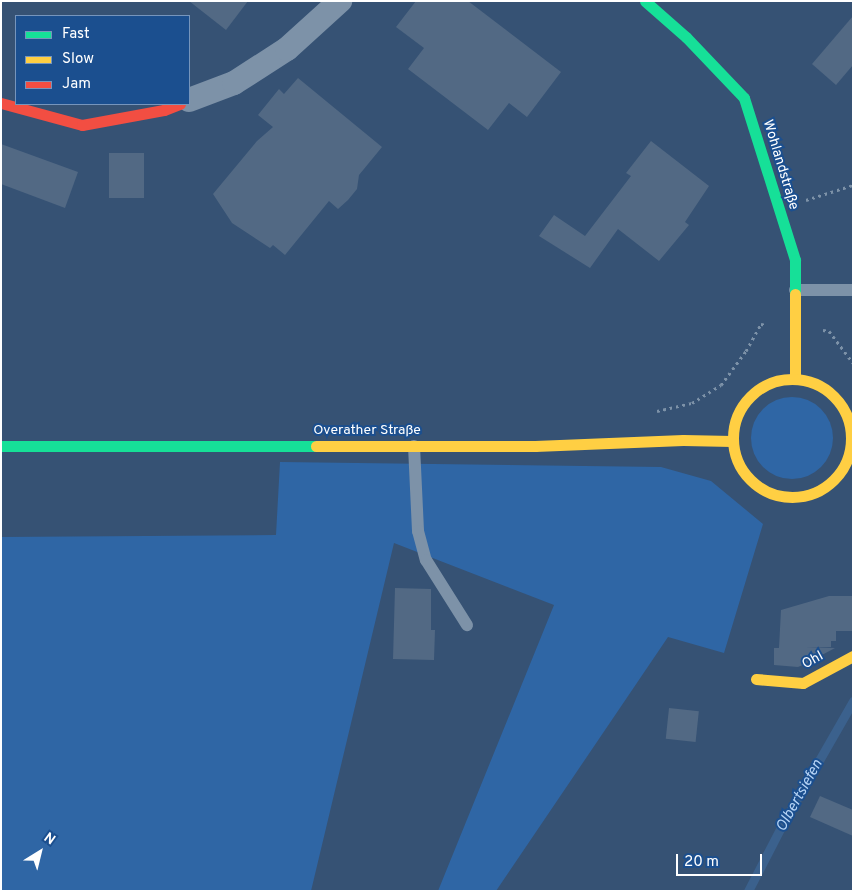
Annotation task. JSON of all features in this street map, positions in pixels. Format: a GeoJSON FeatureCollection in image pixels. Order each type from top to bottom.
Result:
{"type":"FeatureCollection","features":[{"type":"Feature","properties":{"kind":"main road","name":"Wohlandstraße"},"geometry":{"type":"LineString","coordinates":[[645,1],[686,37],[744,98],[795,260],[795,378]]}},
{"type":"Feature","properties":{"kind":"main road"},"geometry":{"type":"LineString","coordinates":[[1,103],[82,125],[164,110],[177,105]]}},
{"type":"Feature","properties":{"kind":"main road"},"geometry":{"type":"LineString","coordinates":[[795,378],[818,384],[836,399],[848,419],[852,443],[847,460],[838,475],[825,487],[809,494],[791,497],[774,494],[758,486],[745,474],[736,458],[732,442],[737,417],[750,396],[763,386],[778,380],[795,378]]}},
{"type":"Feature","properties":{"kind":"main road","name":"Overather Straße"},"geometry":{"type":"LineString","coordinates":[[1,446],[535,446],[683,440],[732,442]]}},
{"type":"Feature","properties":{"kind":"main road","name":"Ohl"},"geometry":{"type":"LineString","coordinates":[[756,679],[803,683],[853,656]]}},
{"type":"Feature","properties":{"kind":"street"},"geometry":{"type":"LineString","coordinates":[[190,100],[234,83],[286,49],[340,1]]}},
{"type":"Feature","properties":{"kind":"lane"},"geometry":{"type":"LineString","coordinates":[[795,290],[853,290]]}},
{"type":"Feature","properties":{"kind":"lane"},"geometry":{"type":"LineString","coordinates":[[414,446],[418,531],[423,550],[426,560],[467,625]]}},
{"type":"Feature","properties":{"kind":"path"},"geometry":{"type":"LineString","coordinates":[[778,209],[853,185]]}},
{"type":"Feature","properties":{"kind":"path"},"geometry":{"type":"LineString","coordinates":[[653,412],[692,403],[721,385],[746,351],[761,324],[829,331],[853,364]]}},
{"type":"Feature","properties":{"kind":"shaded area"},"geometry":{"type":"Polygon","coordinates":[[[792,397],[808,400],[821,409],[830,422],[833,438],[830,454],[821,467],[808,476],[792,479],[776,476],[763,467],[754,454],[751,438],[754,422],[763,409],[776,400],[792,397]]]}},
{"type":"Feature","properties":{"kind":"shaded area"},"geometry":{"type":"Polygon","coordinates":[[[280,462],[661,467],[711,481],[763,524],[724,653],[668,637],[496,891],[438,891],[554,605],[394,543],[311,891],[1,891],[1,537],[276,535],[280,462]]]}},
{"type":"Feature","properties":{"kind":"building"},"geometry":{"type":"Polygon","coordinates":[[[189,1],[248,1],[226,30],[189,1]]]}},
{"type":"Feature","properties":{"kind":"building"},"geometry":{"type":"Polygon","coordinates":[[[416,1],[468,1],[561,72],[527,117],[509,103],[488,130],[408,69],[424,48],[396,27],[416,1]]]}},
{"type":"Feature","properties":{"kind":"building"},"geometry":{"type":"Polygon","coordinates":[[[853,16],[853,65],[836,85],[812,64],[853,16]]]}},
{"type":"Feature","properties":{"kind":"building"},"geometry":{"type":"Polygon","coordinates":[[[298,78],[382,147],[359,175],[357,189],[348,200],[338,209],[329,201],[285,255],[273,245],[270,248],[232,223],[213,194],[257,141],[273,127],[258,115],[279,89],[284,94],[298,78]]]}},
{"type":"Feature","properties":{"kind":"building"},"geometry":{"type":"Polygon","coordinates":[[[651,141],[709,186],[685,222],[689,225],[659,261],[618,229],[590,268],[539,236],[554,215],[585,236],[631,176],[626,173],[651,141]]]}},
{"type":"Feature","properties":{"kind":"building"},"geometry":{"type":"Polygon","coordinates":[[[1,144],[78,172],[65,208],[1,184],[1,144]]]}},
{"type":"Feature","properties":{"kind":"building"},"geometry":{"type":"Polygon","coordinates":[[[109,153],[144,153],[144,198],[109,198],[109,153]]]}},
{"type":"Feature","properties":{"kind":"building"},"geometry":{"type":"Polygon","coordinates":[[[395,588],[431,589],[431,630],[435,630],[434,660],[393,659],[395,588]]]}},
{"type":"Feature","properties":{"kind":"building"},"geometry":{"type":"Polygon","coordinates":[[[829,596],[853,596],[853,631],[836,631],[836,641],[831,641],[831,647],[806,647],[835,648],[805,664],[798,667],[774,665],[774,648],[779,648],[781,610],[829,596]]]}},
{"type":"Feature","properties":{"kind":"building"},"geometry":{"type":"Polygon","coordinates":[[[669,708],[699,711],[696,742],[666,739],[669,708]]]}},
{"type":"Feature","properties":{"kind":"building"},"geometry":{"type":"Polygon","coordinates":[[[820,796],[853,810],[853,836],[810,817],[820,796]]]}},
{"type":"Feature","properties":{"kind":"waterway","name":"Olbertsiefen"},"geometry":{"type":"LineString","coordinates":[[748,891],[782,825],[853,701]]}},
{"type":"Feature","properties":{"kind":"traffic: fast"},"geometry":{"type":"LineString","coordinates":[[645,1],[686,37],[744,98],[795,260],[795,294]]}},
{"type":"Feature","properties":{"kind":"traffic: fast"},"geometry":{"type":"LineString","coordinates":[[1,446],[316,446]]}},
{"type":"Feature","properties":{"kind":"traffic: slow"},"geometry":{"type":"LineString","coordinates":[[795,294],[795,378]]}},
{"type":"Feature","properties":{"kind":"traffic: slow"},"geometry":{"type":"LineString","coordinates":[[792,379],[814,384],[834,396],[846,416],[851,438],[846,460],[834,480],[814,492],[792,497],[770,492],[750,480],[738,460],[733,438],[738,416],[750,396],[770,384],[792,379]]}},
{"type":"Feature","properties":{"kind":"traffic: slow"},"geometry":{"type":"LineString","coordinates":[[316,446],[535,446],[683,440],[732,441]]}},
{"type":"Feature","properties":{"kind":"traffic: slow"},"geometry":{"type":"LineString","coordinates":[[756,679],[803,683],[853,656]]}},
{"type":"Feature","properties":{"kind":"traffic: jam"},"geometry":{"type":"LineString","coordinates":[[1,103],[82,125],[164,110],[177,105]]}}]}
